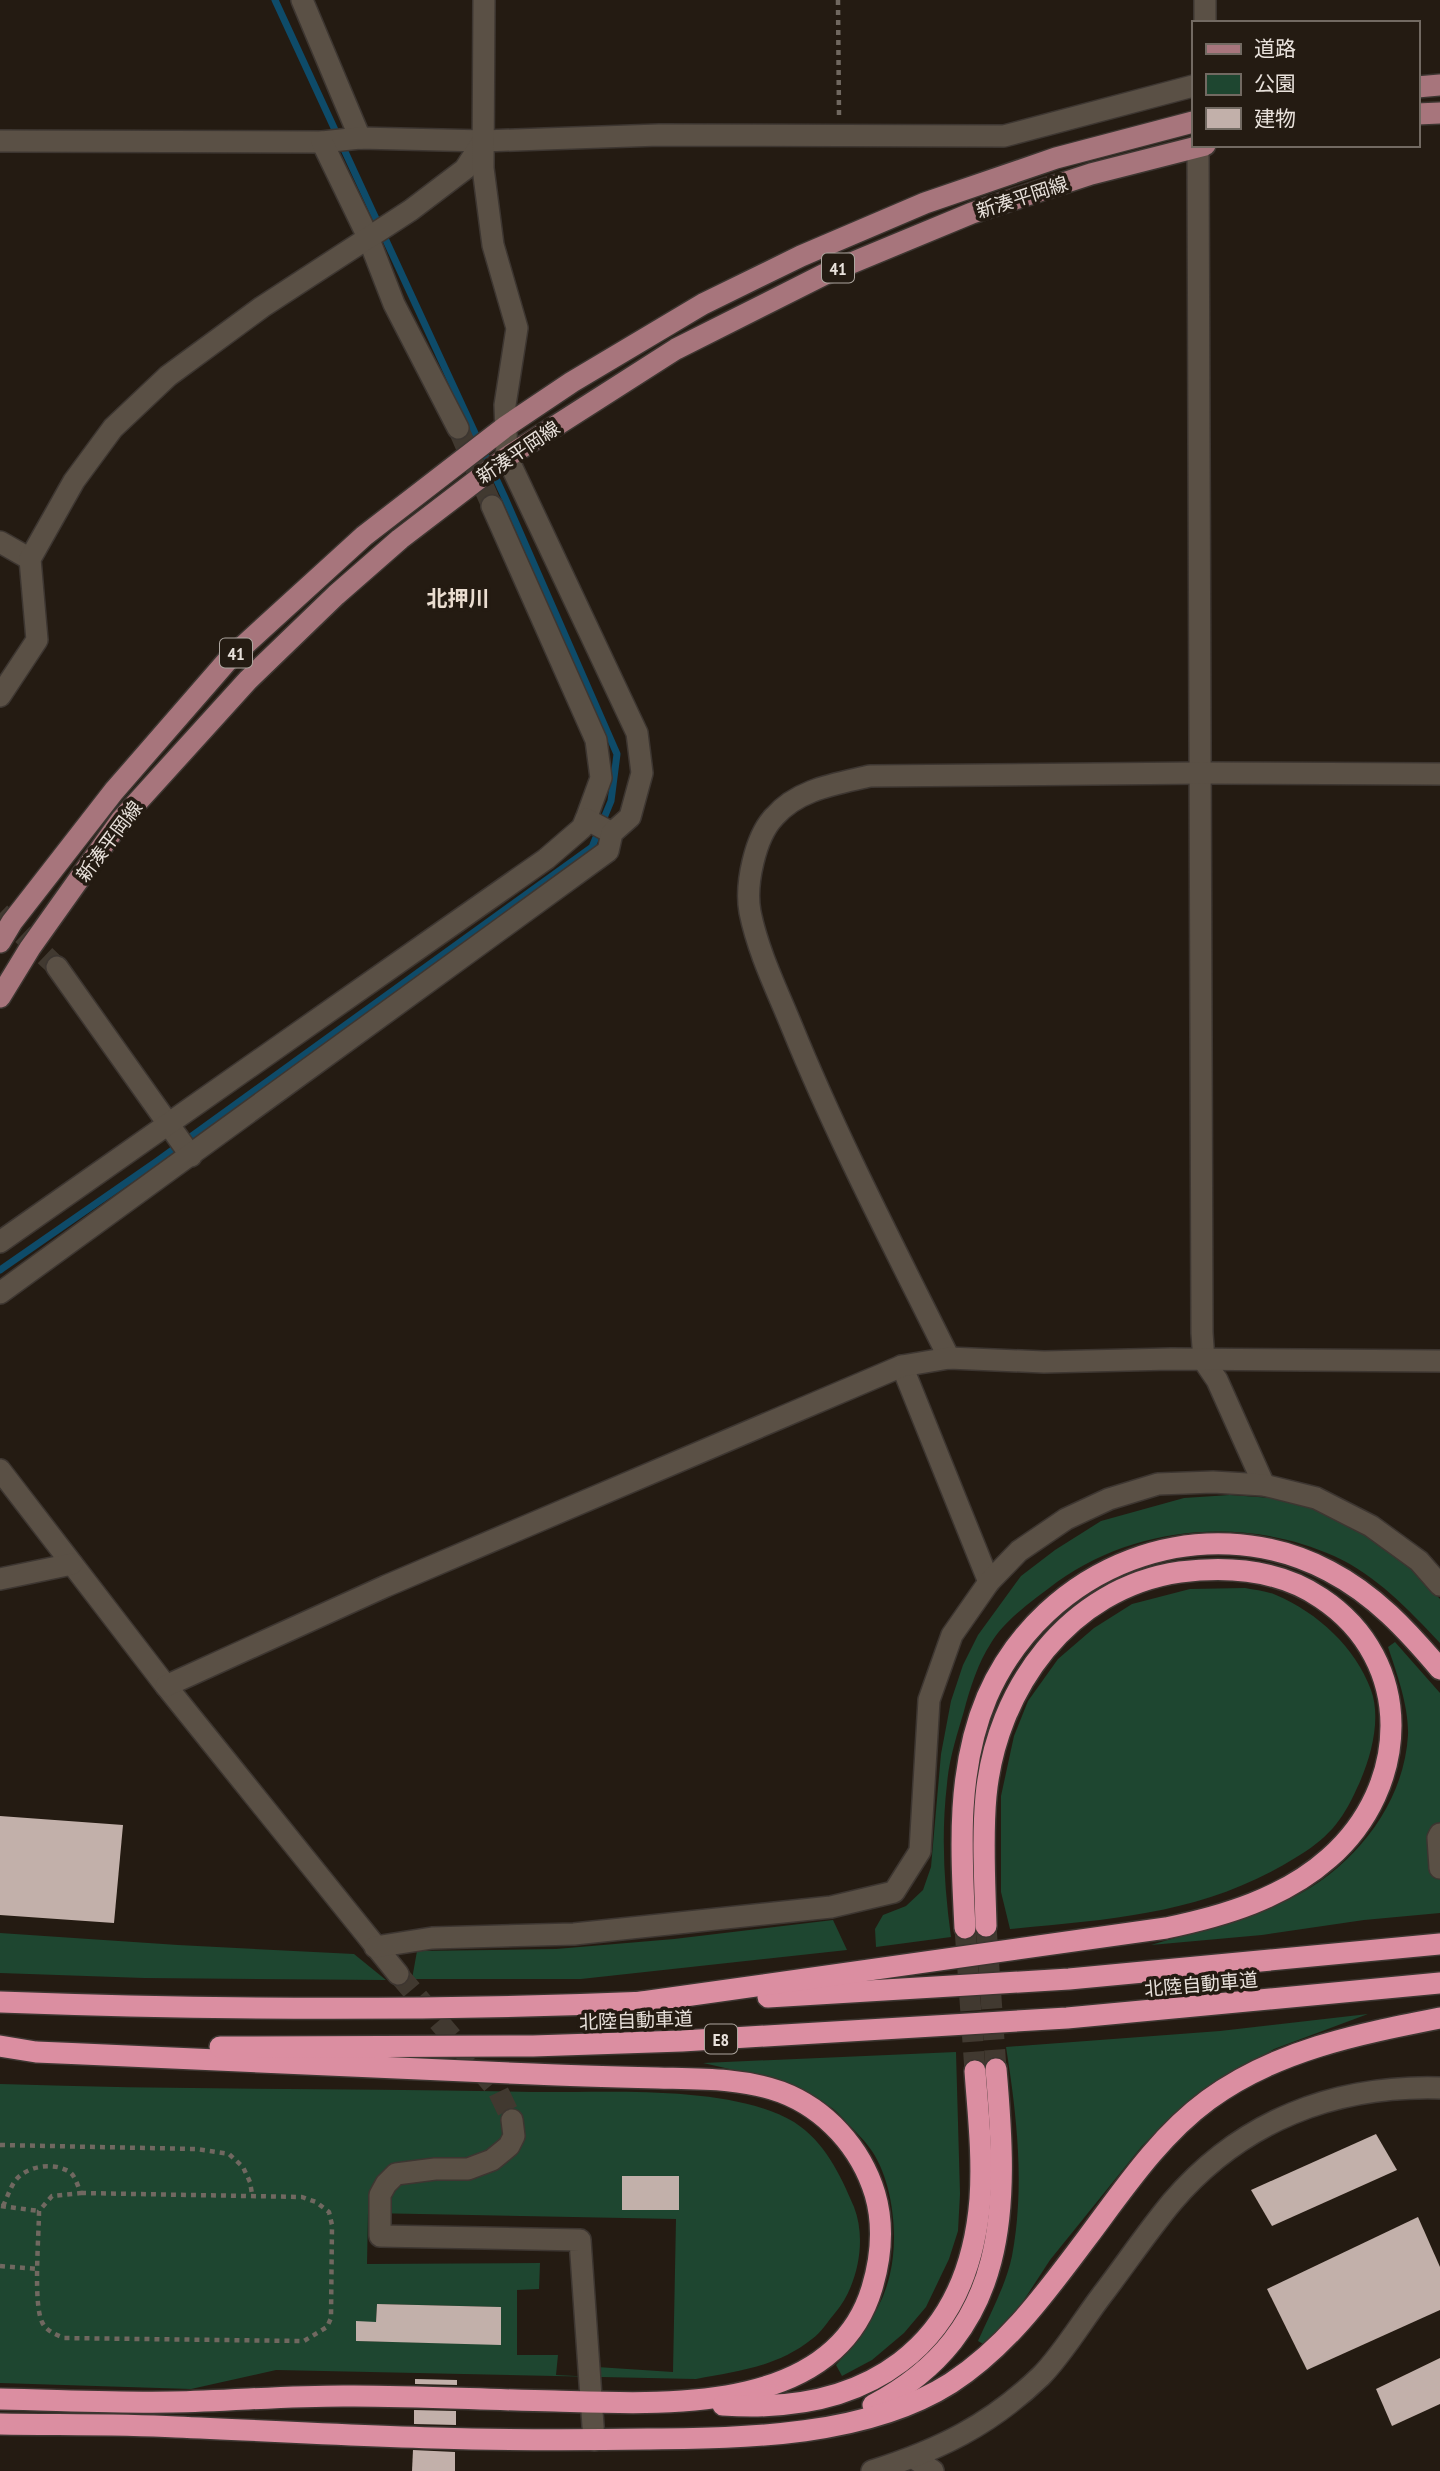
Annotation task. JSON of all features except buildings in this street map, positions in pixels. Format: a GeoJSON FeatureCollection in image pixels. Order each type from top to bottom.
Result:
{"type":"FeatureCollection","features":[{"type":"Feature","properties":{"kind":"highway"},"geometry":{"type":"LineString","coordinates":[[965,1928],[962,1866],[964,1793],[968,1762],[987,1698],[1023,1638],[1047,1611],[1099,1573],[1162,1549],[1195,1545],[1262,1548],[1294,1556],[1355,1586],[1382,1606],[1407,1630],[1440,1669]]}},
{"type":"Feature","properties":{"kind":"highway"},"geometry":{"type":"LineString","coordinates":[[635,2003],[1166,1928],[1205,1920],[1272,1895],[1329,1858],[1353,1833],[1371,1808],[1384,1777],[1390,1748],[1388,1689],[1379,1663],[1365,1640],[1345,1617],[1321,1597],[1264,1574],[1231,1569],[1199,1569],[1158,1577],[1104,1598],[1078,1616],[1053,1638],[1034,1664],[1015,1693],[1002,1724],[986,1795],[986,1926]]}},
{"type":"Feature","properties":{"kind":"highway","name":"北陸自動車道"},"geometry":{"type":"LineString","coordinates":[[0,2002],[331,2010],[635,2003],[856,1993],[1069,1979],[1440,1944]]}},
{"type":"Feature","properties":{"kind":"highway","name":"北陸自動車道"},"geometry":{"type":"LineString","coordinates":[[0,2044],[374,2048],[682,2041],[1067,2018],[1440,1983]]}},
{"type":"Feature","properties":{"kind":"highway"},"geometry":{"type":"LineString","coordinates":[[0,2424],[174,2427],[350,2436],[594,2440],[782,2434],[820,2428],[887,2411],[919,2399],[976,2365],[1027,2316],[1129,2183],[1163,2143],[1207,2101],[1267,2066],[1313,2047],[1440,2018]]}},
{"type":"Feature","properties":{"kind":"highway"},"geometry":{"type":"LineString","coordinates":[[0,2044],[36,2052],[472,2072],[721,2080],[754,2085],[784,2094],[813,2109],[837,2129],[856,2153],[870,2179],[878,2206],[881,2237],[878,2268],[870,2297],[856,2325],[836,2347],[813,2366],[786,2380],[756,2390],[725,2397],[672,2402]]}},
{"type":"Feature","properties":{"kind":"highway"},"geometry":{"type":"LineString","coordinates":[[820,2428],[854,2416],[914,2381],[940,2357],[976,2305],[993,2255],[1002,2197],[1001,2127],[996,2069]]}},
{"type":"Feature","properties":{"kind":"highway"},"geometry":{"type":"LineString","coordinates":[[0,2399],[172,2402],[351,2396],[766,2406],[800,2404],[832,2397],[861,2386],[912,2354],[930,2334],[960,2286],[976,2229],[981,2167],[975,2071]]}},
{"type":"Feature","properties":{"kind":"main road"},"geometry":{"type":"LineString","coordinates":[[1419,87],[1440,85]]}},
{"type":"Feature","properties":{"kind":"main road"},"geometry":{"type":"LineString","coordinates":[[1419,114],[1440,113]]}},
{"type":"Feature","properties":{"kind":"main road","name":"新湊平岡線"},"geometry":{"type":"LineString","coordinates":[[0,942],[12,922],[114,791],[228,660],[364,536],[505,427],[572,382],[703,304],[801,256],[925,203],[1030,167],[1192,122]]}},
{"type":"Feature","properties":{"kind":"main road","name":"新湊平岡線"},"geometry":{"type":"LineString","coordinates":[[0,997],[30,948],[121,820],[248,680],[336,595],[400,539],[507,457],[676,349],[825,274],[972,213],[1091,174],[1196,147]]}},
{"type":"Feature","properties":{"kind":"street"},"geometry":{"type":"LineString","coordinates":[[302,0],[360,138]]}},
{"type":"Feature","properties":{"kind":"street"},"geometry":{"type":"LineString","coordinates":[[0,1293],[608,851],[612,833],[630,817],[642,773],[637,733],[507,457],[505,405],[517,328],[493,245],[483,168],[484,0]]}},
{"type":"Feature","properties":{"kind":"street"},"geometry":{"type":"LineString","coordinates":[[1205,0],[1205,21]]}},
{"type":"Feature","properties":{"kind":"street"},"geometry":{"type":"LineString","coordinates":[[0,141],[323,142],[360,138],[484,141],[659,135],[1004,136],[1192,86]]}},
{"type":"Feature","properties":{"kind":"street"},"geometry":{"type":"LineString","coordinates":[[0,695],[37,640],[30,559],[74,481],[113,428],[178,368],[262,307],[411,209],[465,169],[484,141]]}},
{"type":"Feature","properties":{"kind":"street"},"geometry":{"type":"LineString","coordinates":[[323,142],[368,237],[394,304],[458,428]]}},
{"type":"Feature","properties":{"kind":"street"},"geometry":{"type":"LineString","coordinates":[[1200,147],[1202,1333],[1204,1361],[1217,1380],[1264,1485]]}},
{"type":"Feature","properties":{"kind":"street"},"geometry":{"type":"LineString","coordinates":[[0,1242],[546,859],[582,828],[601,778],[596,740],[492,506]]}},
{"type":"Feature","properties":{"kind":"street"},"geometry":{"type":"LineString","coordinates":[[0,542],[30,559]]}},
{"type":"Feature","properties":{"kind":"street"},"geometry":{"type":"LineString","coordinates":[[949,1358],[821,1098],[757,941],[749,909],[750,877],[755,850],[773,817],[798,797],[830,785],[870,776],[1440,774]]}},
{"type":"Feature","properties":{"kind":"street"},"geometry":{"type":"LineString","coordinates":[[586,818],[612,833]]}},
{"type":"Feature","properties":{"kind":"street"},"geometry":{"type":"LineString","coordinates":[[57,967],[191,1156]]}},
{"type":"Feature","properties":{"kind":"street"},"geometry":{"type":"LineString","coordinates":[[166,1686],[386,1586],[902,1366],[949,1358],[1044,1362],[1171,1359],[1440,1361]]}},
{"type":"Feature","properties":{"kind":"street"},"geometry":{"type":"LineString","coordinates":[[902,1366],[989,1582]]}},
{"type":"Feature","properties":{"kind":"street"},"geometry":{"type":"LineString","coordinates":[[0,1470],[166,1686],[398,1974]]}},
{"type":"Feature","properties":{"kind":"street"},"geometry":{"type":"LineString","coordinates":[[375,1947],[432,1938],[574,1934],[831,1907],[894,1892],[920,1851],[929,1700],[952,1635],[989,1582],[1019,1551],[1066,1519],[1109,1499],[1158,1484],[1213,1482],[1264,1485],[1316,1498],[1371,1526],[1419,1561],[1440,1585]]}},
{"type":"Feature","properties":{"kind":"street"},"geometry":{"type":"LineString","coordinates":[[0,1579],[72,1564]]}},
{"type":"Feature","properties":{"kind":"street"},"geometry":{"type":"LineString","coordinates":[[1440,1834],[1440,1868]]}},
{"type":"Feature","properties":{"kind":"street"},"geometry":{"type":"LineString","coordinates":[[872,2471],[914,2458],[958,2438],[1004,2406],[1042,2374],[1172,2202],[1206,2167],[1240,2140],[1325,2100],[1373,2091],[1440,2088]]}},
{"type":"Feature","properties":{"kind":"street"},"geometry":{"type":"LineString","coordinates":[[512,2120],[514,2136],[509,2146],[492,2160],[468,2169],[435,2169],[396,2174],[380,2195],[380,2236],[580,2240],[594,2440]]}},
{"type":"Feature","properties":{"kind":"street"},"geometry":{"type":"LineString","coordinates":[[914,2458],[933,2471]]}},
{"type":"Feature","properties":{"kind":"path"},"geometry":{"type":"LineString","coordinates":[[838,0],[839,136]]}},
{"type":"Feature","properties":{"kind":"path"},"geometry":{"type":"LineString","coordinates":[[0,2145],[196,2149],[229,2154],[243,2167],[250,2182],[251,2194]]}},
{"type":"Feature","properties":{"kind":"path"},"geometry":{"type":"LineString","coordinates":[[39,2211],[1,2206],[14,2182],[26,2170],[50,2166],[67,2170],[73,2176],[80,2193]]}},
{"type":"Feature","properties":{"kind":"path"},"geometry":{"type":"LineString","coordinates":[[80,2193],[251,2194],[302,2197],[316,2202],[329,2212],[332,2225],[331,2318],[327,2327],[304,2342],[64,2337],[51,2333],[42,2323],[38,2307],[39,2211],[52,2196],[80,2193]]}},
{"type":"Feature","properties":{"kind":"path"},"geometry":{"type":"LineString","coordinates":[[0,2266],[38,2269]]}},
{"type":"Feature","properties":{"kind":"green space"},"geometry":{"type":"Polygon","coordinates":[[[1230,1495],[1279,1499],[1315,1508],[1375,1539],[1409,1567],[1440,1599],[1440,1643],[1391,1594],[1364,1573],[1334,1556],[1300,1543],[1264,1535],[1192,1533],[1156,1538],[1121,1548],[1088,1563],[1057,1582],[1004,1626],[986,1651],[975,1676],[951,1756],[945,1803],[944,1861],[951,1937],[876,1947],[875,1929],[883,1915],[906,1906],[923,1890],[931,1867],[941,1754],[951,1701],[963,1665],[978,1635],[1021,1576],[1055,1550],[1101,1521],[1184,1498],[1230,1495]]]}},
{"type":"Feature","properties":{"kind":"green space"},"geometry":{"type":"Polygon","coordinates":[[[1245,1588],[1276,1595],[1320,1622],[1345,1646],[1364,1674],[1371,1690],[1375,1727],[1370,1753],[1357,1788],[1339,1820],[1325,1836],[1295,1858],[1261,1877],[1227,1891],[1157,1911],[1085,1922],[1010,1929],[1001,1892],[1001,1796],[1014,1736],[1028,1701],[1058,1659],[1094,1628],[1132,1604],[1190,1589],[1245,1588]]]}},
{"type":"Feature","properties":{"kind":"green space"},"geometry":{"type":"Polygon","coordinates":[[[1395,1642],[1440,1693],[1440,1913],[1364,1920],[1262,1935],[1151,1945],[1234,1921],[1307,1890],[1350,1856],[1368,1835],[1384,1813],[1396,1788],[1408,1735],[1399,1679],[1388,1647],[1395,1642]]]}},
{"type":"Feature","properties":{"kind":"green space"},"geometry":{"type":"Polygon","coordinates":[[[833,1920],[847,1950],[581,1979],[412,1979],[417,1951],[556,1949],[674,1939],[833,1920]]]}},
{"type":"Feature","properties":{"kind":"green space"},"geometry":{"type":"Polygon","coordinates":[[[0,1933],[354,1954],[386,1980],[144,1978],[0,1973],[0,1933]]]}},
{"type":"Feature","properties":{"kind":"green space"},"geometry":{"type":"Polygon","coordinates":[[[1368,2014],[1274,2049],[1191,2099],[1142,2146],[1050,2260],[1022,2303],[985,2345],[978,2341],[1006,2278],[1016,2230],[1018,2152],[1006,2047],[1220,2031],[1368,2014]]]}},
{"type":"Feature","properties":{"kind":"green space"},"geometry":{"type":"Polygon","coordinates":[[[956,2052],[960,2194],[958,2231],[949,2259],[926,2307],[904,2333],[872,2360],[842,2376],[836,2365],[862,2334],[876,2311],[890,2274],[894,2226],[884,2175],[865,2142],[832,2108],[801,2091],[770,2080],[703,2063],[956,2052]]]}},
{"type":"Feature","properties":{"kind":"green space"},"geometry":{"type":"Polygon","coordinates":[[[0,2084],[631,2092],[736,2101],[767,2110],[805,2130],[823,2149],[837,2171],[858,2220],[860,2248],[850,2290],[815,2336],[799,2348],[771,2362],[696,2379],[596,2377],[597,2367],[673,2372],[676,2219],[368,2213],[367,2264],[540,2263],[539,2289],[517,2290],[517,2355],[558,2355],[556,2375],[591,2377],[276,2370],[191,2389],[0,2383],[0,2084]],[[622,2176],[622,2210],[679,2210],[622,2176]],[[377,2304],[376,2322],[356,2322],[356,2341],[501,2344],[501,2307],[377,2304]]]}},
{"type":"Feature","properties":{"kind":"waterway"},"geometry":{"type":"LineString","coordinates":[[0,1270],[157,1161],[592,847],[611,801],[617,754],[505,498],[275,0]]}},
{"type":"Feature","properties":{"kind":"tunnel"},"geometry":{"type":"LineString","coordinates":[[458,428],[492,506]]}},
{"type":"Feature","properties":{"kind":"tunnel"},"geometry":{"type":"LineString","coordinates":[[0,913],[57,967]]}},
{"type":"Feature","properties":{"kind":"tunnel"},"geometry":{"type":"LineString","coordinates":[[986,1926],[996,2069]]}},
{"type":"Feature","properties":{"kind":"tunnel"},"geometry":{"type":"LineString","coordinates":[[965,1928],[975,2071]]}},
{"type":"Feature","properties":{"kind":"tunnel"},"geometry":{"type":"LineString","coordinates":[[398,1974],[498,2091],[512,2120]]}},
{"type":"Feature","properties":{"kind":"district","name":"北押川"},"geometry":{"type":"Point","coordinates":[458,598]}}]}
